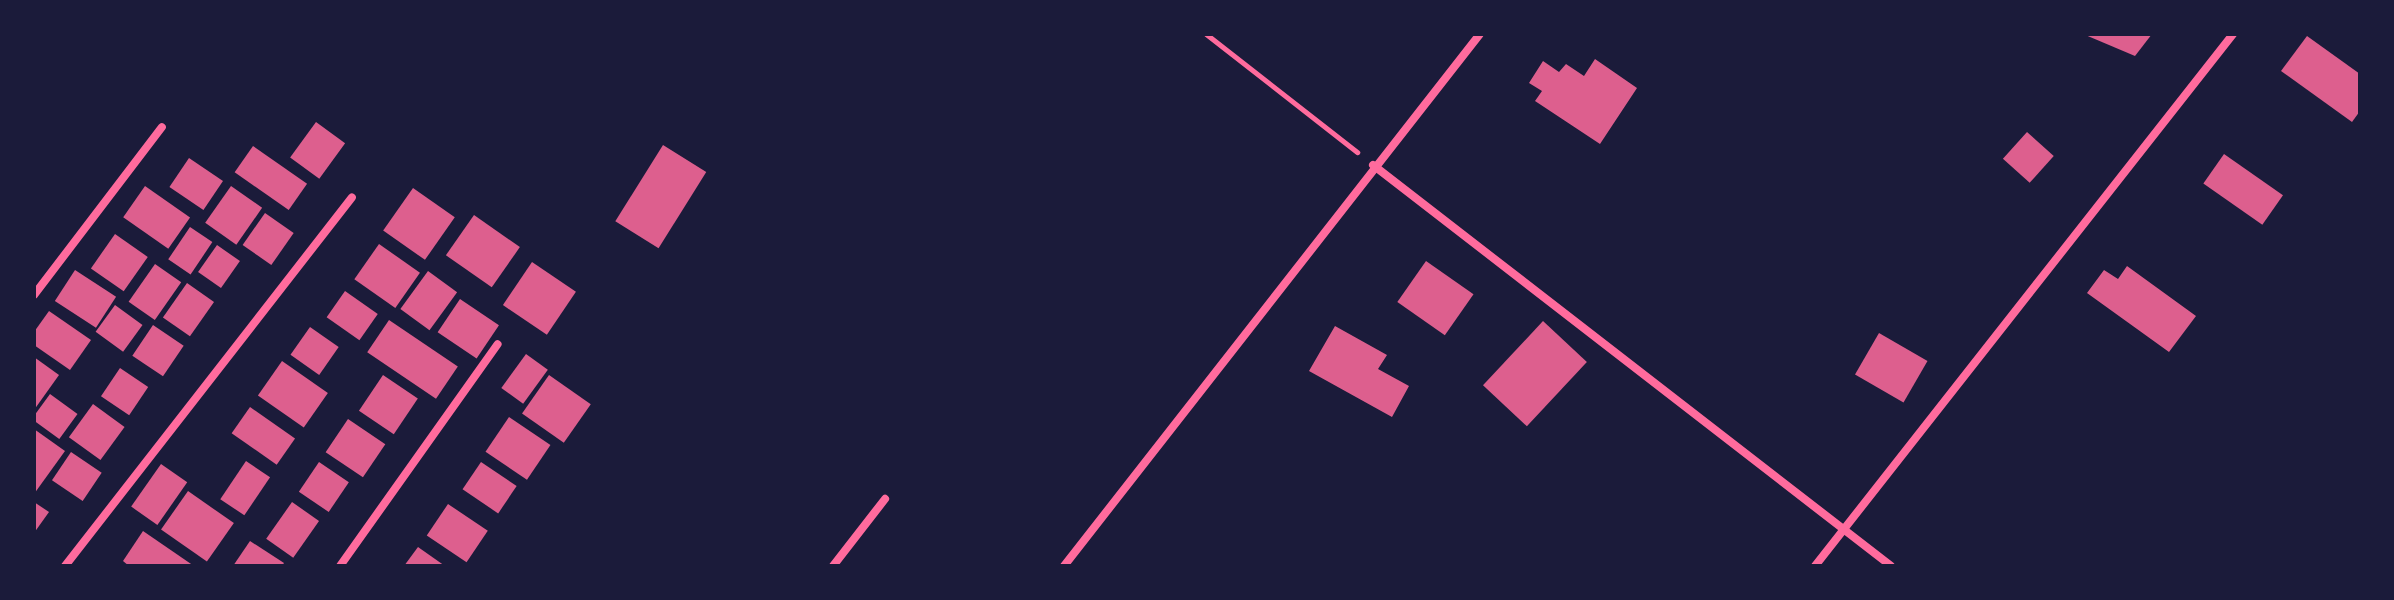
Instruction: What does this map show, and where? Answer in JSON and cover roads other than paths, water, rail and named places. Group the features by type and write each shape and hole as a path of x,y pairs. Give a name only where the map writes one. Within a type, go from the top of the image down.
{"street":[{"path":"1064,566 1373,165 1480,34"},
{"path":"1815,566 2233,34"},
{"path":"34,295 162,127"},
{"path":"1373,165 1891,566"},
{"path":"65,566 352,197"},
{"path":"340,566 498,344"},
{"path":"833,566 885,499"}]}
